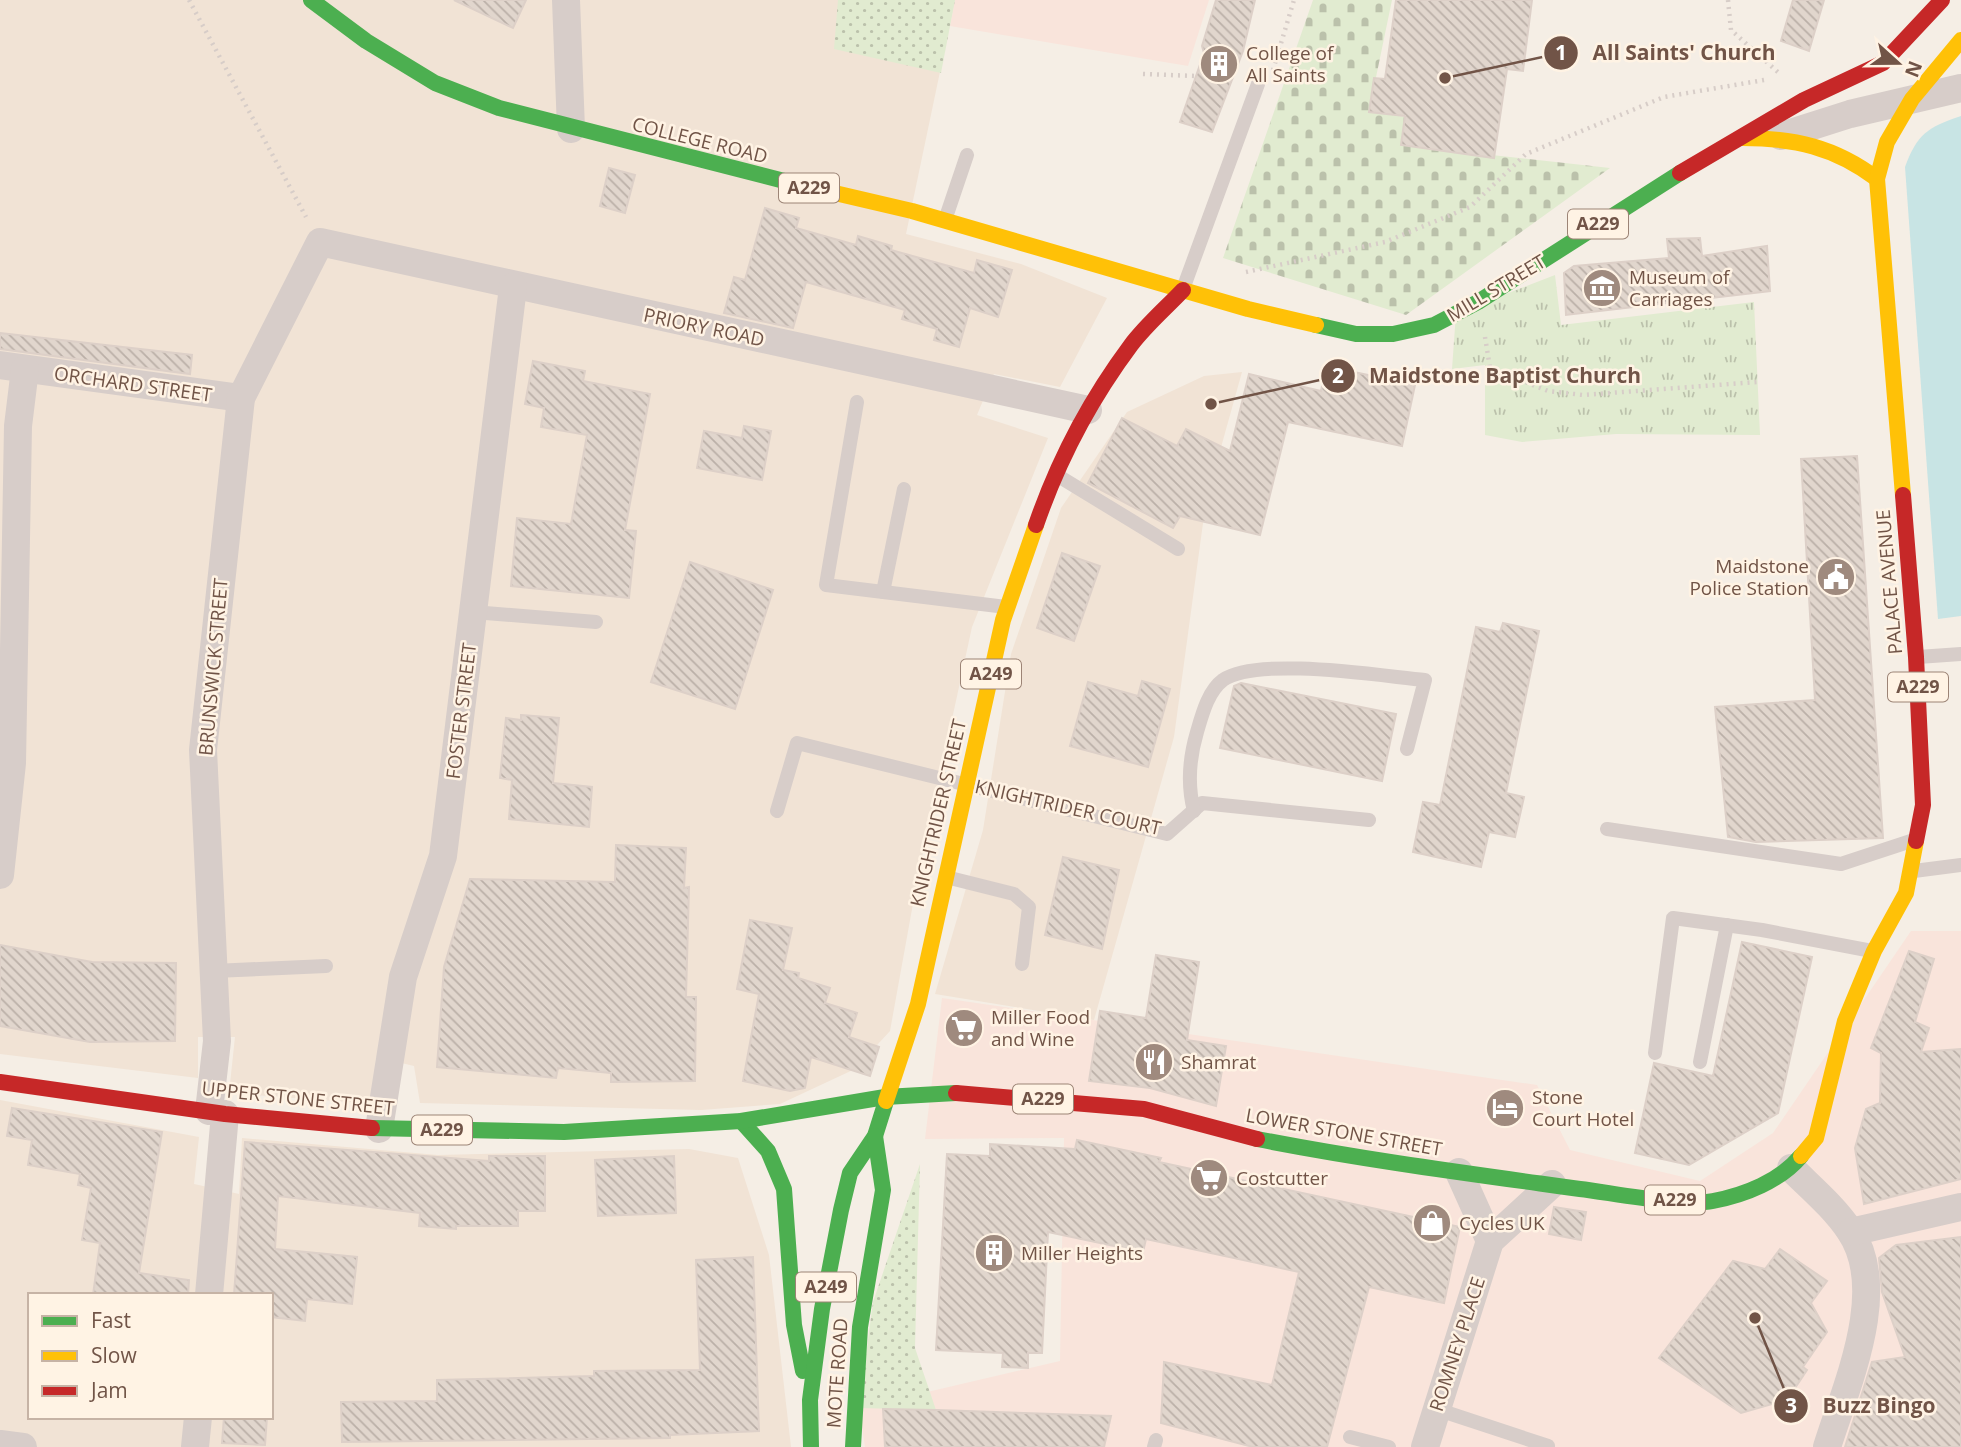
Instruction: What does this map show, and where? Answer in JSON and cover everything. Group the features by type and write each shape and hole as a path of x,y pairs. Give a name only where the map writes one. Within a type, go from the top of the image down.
{"highway":[{"name":"COLLEGE ROAD","path":"311,0 366,41 435,83 499,108 571,129 944,222 1183,290"},
{"name":"A229","path":"1742,138 1804,100 1883,63 1942,0"},
{"name":"A229","path":"1912,99 1961,40"},
{"name":"PALACE AVENUE","path":"1791,1168 1816,1138 1839,1040 1874,951 1906,893 1919,839 1923,772 1916,657 1877,179 1887,142 1912,99"},
{"name":"A229","path":"1742,138 1779,137 1832,148 1877,179"},
{"name":"MILL STREET","path":"1183,290 1248,309 1356,334 1394,334 1434,325 1478,302 1712,152 1742,138"},
{"name":"KNIGHTRIDER STREET","path":"885,1097 918,1004 1008,607 1054,473 1088,410 1132,344 1183,290"},
{"name":"UPPER STONE STREET","path":"0,1082 217,1112 379,1129 564,1132 741,1121 885,1097"},
{"name":"LOWER STONE STREET","path":"885,1097 943,1092 1144,1108 1241,1136 1345,1156 1648,1198 1710,1202 1753,1190 1791,1168"},
{"name":"MOTE ROAD","path":"811,1447 810,1400 822,1309 845,1191 850,1173 875,1136 885,1097"},
{"name":"A249","path":"741,1121 758,1133 779,1168 794,1325 810,1400"},
{"name":"MOTE ROAD","path":"853,1447 860,1326 883,1190 875,1136"}],"street":[{"path":"566,0 571,129"},
{"path":"1779,137 1850,114 1961,88"},
{"name":"PRIORY ROAD","path":"320,242 1088,410"},
{"name":"BRUNSWICK STREET","path":"209,1293 217,1112 217,1041 203,750 241,398 320,242"},
{"name":"FOSTER STREET","path":"379,1129 403,977 443,856 513,286"},
{"path":"0,875 18,426 12,367"},
{"name":"ORCHARD STREET","path":"12,367 241,398"},
{"path":"1791,1168 1851,1232 1866,1268 1866,1308 1856,1352 1826,1447"},
{"path":"1459,1172 1490,1241"},
{"name":"ROMNEY PLACE","path":"1425,1447 1490,1241 1552,1184"},
{"path":"1851,1232 1961,1208"},
{"path":"195,1447 198,1419"},
{"path":"0,1444 23,1447"}],"lane":[{"path":"1183,290 1256,89"},
{"path":"944,222 967,155"},
{"path":"857,402 825,584 1008,607"},
{"path":"1054,473 1178,549"},
{"path":"883,592 904,489"},
{"path":"473,612 596,621"},
{"path":"1916,657 1961,654"},
{"path":"1194,811 1188,788 1193,746 1205,705 1222,681 1242,671 1297,669 1425,680 1407,749"},
{"path":"777,811 797,743 967,783"},
{"name":"KNIGHTRIDER COURT","path":"967,783 1167,834 1194,811"},
{"path":"1194,811 1202,803 1369,820"},
{"path":"1607,829 1842,864 1919,839"},
{"path":"1913,871 1961,864"},
{"path":"945,876 1014,894 1029,907 1022,964"},
{"path":"1655,1053 1673,918 1874,951"},
{"path":"1700,1062 1727,925"},
{"path":"214,971 326,966"},
{"path":"1436,1409 1548,1446"},
{"path":"1350,1437 1389,1447"}],"path":[{"path":"189,0 320,242"},
{"path":"1256,89 1272,76 1294,0"},
{"path":"1196,256 1247,272 1385,242 1469,207 1526,154 1664,97 1784,77 1731,30 1728,0"},
{"path":"1143,74 1196,76"},
{"path":"1478,302 1490,368 1548,391 1583,395 1757,382"}],"shaded area":[{"path":"0,0 955,0 906,234 1021,264 1107,298 1060,387 994,374 977,415 1048,438 972,627 918,876 890,1031 855,1069 780,1104 701,1110 420,1103 414,1066 376,1057 374,1104 229,1093 235,1037 198,1037 198,1078 0,1054"},
{"path":"955,0 1209,0 1188,66 950,26"},
{"path":"1242,372 1206,501 1174,737 1094,1020 935,994 983,830 1011,654 1061,508 1127,412 1204,376"},
{"path":"1911,931 1961,931 1961,1447 865,1447 859,1408 1060,1361 1064,1138 925,1139 942,998 1537,1085 1570,1150 1700,1181 1773,1133"},
{"path":"0,1100 199,1137 194,1184 239,1194 242,1138 438,1155 689,1149 738,1158 769,1255 791,1447 0,1447"}],"green space":[{"path":"838,0 955,0 941,73 834,49"},
{"path":"1313,0 1392,0 1369,111 1405,117 1401,145 1610,168 1406,315 1223,258"},
{"path":"1555,275 1561,325 1754,302 1760,435 1616,434 1522,442 1485,435 1485,365 1452,369 1456,313"},
{"path":"920,1164 915,1348 936,1410 859,1408 873,1302"}],"water":[{"path":"1961,116 1961,616 1938,619 1905,167 1914,147 1925,133"}],"building":[{"path":"454,0 526,0 513,28"},
{"name":"College of All Saints","path":"1216,0 1255,0 1243,51 1212,132 1180,122 1204,53 1202,46"},
{"path":"1396,0 1532,0 1523,71 1507,69 1494,158 1401,145 1405,116 1369,112 1374,78 1385,79"},
{"path":"1793,0 1824,0 1809,51 1781,41"},
{"path":"609,168 635,175 625,213 600,206"},
{"path":"765,208 799,218 796,228 856,245 858,236 892,246 891,250 974,273 977,260 1012,270 998,317 970,308 959,347 934,340 937,329 902,319 905,310 806,282 793,328 724,313 734,277 745,280"},
{"path":"1700,238 1702,256 1767,246 1770,291 1566,315 1564,273 1574,266 1669,258 1667,239"},
{"path":"0,333 192,355 190,374 0,349"},
{"path":"533,361 585,371 583,381 650,394 625,530 636,531 629,598 511,586 517,518 571,524 587,435 541,427 544,408 525,404"},
{"path":"1326,366 1415,385 1402,446 1288,422 1260,535 1180,516 1173,528 1088,483 1122,418 1177,446 1186,429 1230,451 1249,374 1321,391"},
{"path":"744,426 771,431 762,480 697,468 704,431 742,438"},
{"path":"1857,456 1883,838 1756,842 1728,837 1715,707 1815,700 1801,459"},
{"path":"1062,553 1100,566 1074,641 1037,628"},
{"path":"690,562 773,590 735,709 651,682"},
{"path":"1503,623 1539,631 1506,793 1524,797 1515,837 1489,832 1481,867 1413,852 1423,802 1440,805 1476,627 1500,632"},
{"path":"1142,681 1170,689 1148,767 1070,746 1088,682 1138,696"},
{"path":"1241,683 1396,714 1382,781 1220,748 1234,686"},
{"path":"521,715 559,718 553,783 592,787 589,827 509,819 512,780 500,778 506,718 521,720"},
{"path":"616,845 686,848 684,888 689,887 686,997 696,997 695,1081 611,1082 611,1073 558,1068 556,1078 437,1067 444,967 470,879 615,882"},
{"path":"1063,857 1119,870 1102,949 1045,935"},
{"path":"750,920 792,928 783,970 799,973 798,978 830,988 825,1003 857,1013 849,1037 879,1047 870,1076 811,1057 805,1088 790,1091 743,1081 759,994 737,989"},
{"path":"1742,942 1812,957 1778,1113 1689,1165 1635,1153 1654,1063 1713,1076"},
{"path":"0,945 92,962 176,963 175,1041 90,1042 0,1026"},
{"path":"1909,951 1934,959 1915,1022 1929,1028 1921,1052 1961,1049 1961,1179 1864,1204 1855,1148 1866,1109 1880,1103 1881,1053 1871,1048"},
{"path":"1156,955 1199,962 1187,1040 1226,1046 1216,1106 1150,1088 1089,1081 1100,1011 1146,1018"},
{"path":"12,1108 162,1132 139,1273 189,1280 188,1293 93,1293 100,1243 82,1240 91,1188 78,1185 80,1174 28,1165 32,1140 7,1136"},
{"path":"1077,1140 1161,1158 1159,1162 1460,1227 1444,1303 1369,1287 1327,1447 1253,1447 1161,1423 1164,1362 1272,1385 1299,1272 1146,1239 1143,1252 1048,1232 1042,1353 1028,1353 1028,1368 1002,1367 1003,1353 936,1350 947,1154 990,1156 990,1144 1075,1149"},
{"path":"245,1142 489,1161 489,1156 545,1156 545,1211 518,1211 518,1226 456,1226 456,1229 419,1226 420,1213 278,1196 275,1249 357,1257 352,1304 307,1299 305,1321 273,1317 273,1293 234,1293"},
{"path":"674,1156 676,1213 598,1216 595,1160"},
{"path":"1554,1207 1586,1212 1581,1240 1549,1234"},
{"path":"1961,1237 1961,1447 1845,1447 1872,1362 1905,1357 1882,1292 1879,1258 1896,1245"},
{"path":"1780,1249 1827,1281 1811,1303 1827,1332 1803,1367 1807,1370 1795,1388 1787,1385 1776,1403 1741,1413 1659,1358 1733,1261 1765,1269"},
{"path":"753,1257 759,1431 670,1435 670,1438 342,1442 341,1402 437,1401 437,1380 594,1376 594,1371 700,1370 696,1260"},
{"path":"883,1409 1111,1416 1104,1447 885,1447"},
{"path":"224,1419 267,1419 265,1445 222,1443"}],"traffic: fast":[{"path":"311,0 366,41 435,83 499,108 792,183"},
{"path":"1316,325 1356,334 1393,334 1434,325 1478,302 1680,173"},
{"path":"372,1128 564,1132 741,1121 885,1097 956,1093"},
{"path":"811,1447 810,1400 822,1309 841,1210 850,1173 875,1136 886,1101"},
{"path":"741,1121 768,1151 784,1189 794,1325 803,1371"},
{"path":"853,1447 860,1327 883,1190 875,1136"},
{"path":"1257,1139 1418,1166 1684,1202 1713,1201 1749,1191 1783,1173 1801,1156"}],"traffic: slow":[{"path":"1903,495 1877,179 1887,142 1912,99 1961,40"},
{"path":"1742,138 1779,140 1813,146 1845,159 1877,179"},
{"path":"792,183 912,211 1248,309 1316,325"},
{"path":"886,1101 918,1004 1003,620 1036,525"},
{"path":"1801,1156 1816,1138 1845,1021 1874,951 1906,893 1916,841"}],"traffic: jam":[{"path":"1680,173 1804,100 1883,63 1942,0"},
{"path":"1036,525 1065,454 1102,387 1137,338 1183,290"},
{"path":"1903,495 1916,657 1923,805 1916,841"},
{"path":"0,1082 225,1114 372,1128"},
{"path":"956,1093 1144,1109 1257,1139"}],"place":[{"name":"College of All Saints","path":"1219,64"},
{"name":"All Saints' Church","path":"1445,78"},
{"name":"Museum of Carriages","path":"1602,288"},
{"name":"Maidstone Baptist Church","path":"1211,404"},
{"name":"Maidstone Police Station","path":"1836,577"},
{"name":"Miller Food and Wine","path":"964,1028"},
{"name":"Shamrat","path":"1154,1062"},
{"name":"Stone Court Hotel","path":"1505,1108"},
{"name":"Costcutter","path":"1209,1178"},
{"name":"Cycles UK","path":"1432,1223"},
{"name":"Miller Heights","path":"994,1253"},
{"name":"Buzz Bingo","path":"1755,1318"}]}
